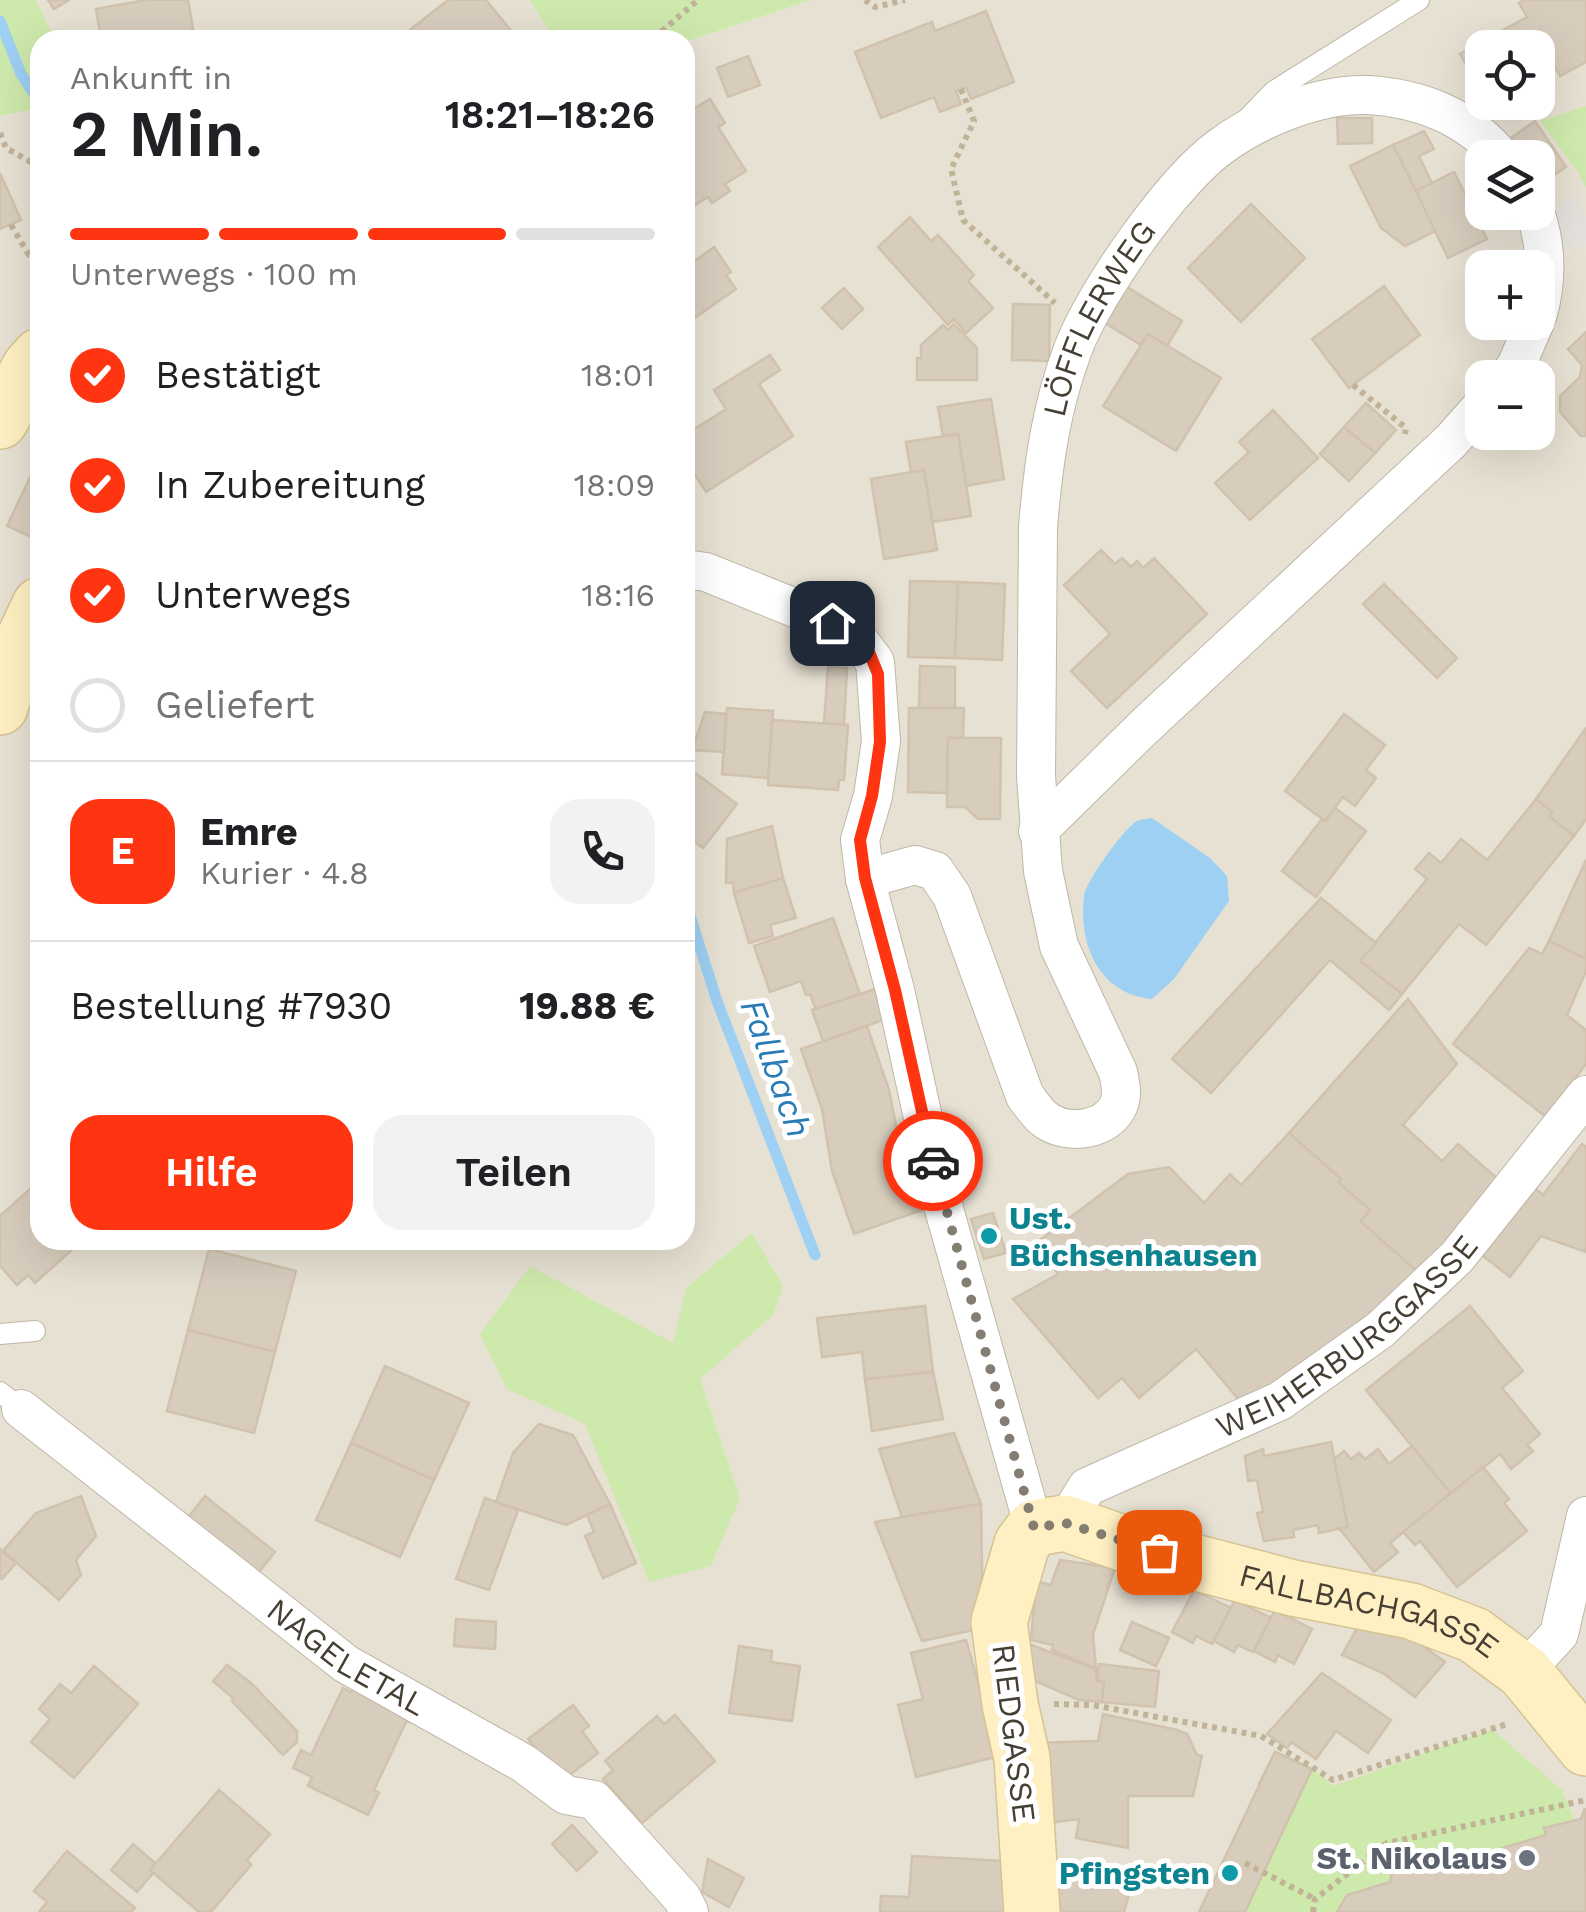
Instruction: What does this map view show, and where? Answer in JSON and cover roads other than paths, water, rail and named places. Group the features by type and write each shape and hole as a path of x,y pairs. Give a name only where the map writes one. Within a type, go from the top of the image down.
{"street":[{"name":"LÖFFLERWEG","path":"865,878 915,865 934,870 952,896 1026,1096 1049,1122 1064,1128 1094,1126 1109,1118 1119,1104 1118,1072 1059,946 1049,911 1038,831 1036,776 1042,482 1055,402 1083,328 1125,257 1175,193 1222,145 1256,126 1318,100 1405,98 1445,112 1484,140"},
{"path":"0,421 30,367"},
{"path":"1038,831 1465,425"},
{"path":"695,570 832,623 869,652 878,674 880,742 860,840 865,878 895,990 940,1195 1050,1526"},
{"path":"0,707 14,660 30,626"},
{"name":"WEIHERBURGGASSE","path":"1050,1526 1088,1487 1280,1402 1380,1330 1457,1257 1586,1095"},
{"name":"NAGELETAL","path":"11,1400 346,1664 522,1762 566,1795 594,1800 682,1898 689,1912"},
{"path":"1562,1680 1586,1516"},
{"name":"FALLBACHGASSE","path":"1050,1526 1292,1588 1411,1611 1474,1635 1562,1680"},
{"name":"RIEDGASSE","path":"1032,1912 1022,1758 1010,1704 1000,1622 1022,1544 1050,1526"}],"lane":[{"path":"1222,145 1274,91 1419,0"},
{"path":"0,1334 35,1331"}],"water":[{"path":"1152,818 1210,858 1227,876 1229,901 1174,979 1152,999 1119,988 1106,977 1089,949 1083,915 1086,889 1106,856 1137,821"}],"waterway":[{"name":"Fallbach","path":"0,21 30,88"},
{"name":"Fallbach","path":"695,932 717,1001 815,1255"}],"place":[{"name":"Ust. Büchsenhausen","path":"989,1236"},
{"name":"St. Nikolaus","path":"1527,1858"},
{"name":"Pfingsten","path":"1230,1873"}]}
